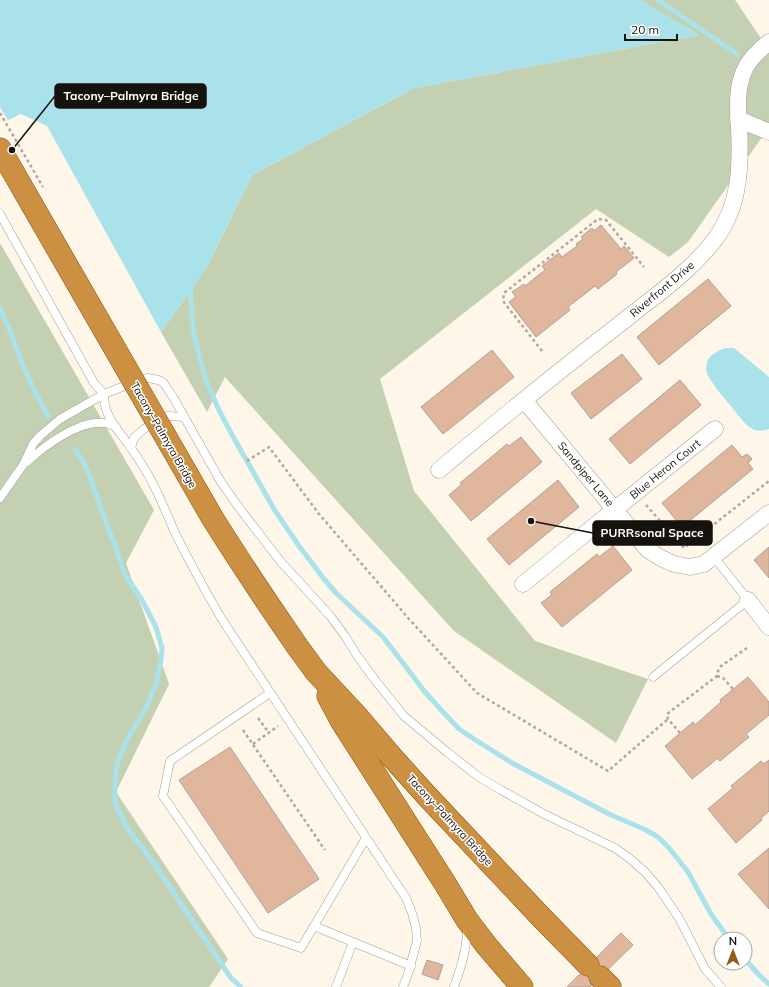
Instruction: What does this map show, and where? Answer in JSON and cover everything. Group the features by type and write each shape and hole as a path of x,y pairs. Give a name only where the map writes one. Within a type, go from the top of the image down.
{"highway":[{"name":"Tacony–Palmyra Bridge","path":"0,149 213,519 262,596 316,672 427,796 599,977"},
{"name":"Tacony–Palmyra Bridge","path":"316,672 342,722 467,920 522,987"}],"street":[{"name":"Riverfront Drive","path":"439,470 546,382 669,285 702,255 716,238 727,220 735,199 739,177 740,156 738,102 739,90 744,70 754,55 769,42"},
{"path":"738,119 769,132"},
{"name":"Sandpiper Lane","path":"524,400 648,550 674,564 690,567 704,564 769,513"},
{"name":"Blue Heron Court","path":"524,584 635,492 715,429"},
{"path":"748,600 769,627"}],"lane":[{"path":"0,214 94,383 104,394 106,411 152,482 201,584 222,621 406,898 416,928 417,941 411,966 403,987"},
{"path":"0,498 23,465 33,444 60,419 104,394 130,384 148,378 163,382 221,482 280,562 331,617 375,680 404,716 479,777 544,814 615,848 629,858 645,872 662,892 679,918 705,969 721,987"},
{"path":"131,448 134,438 157,420 168,416 184,417"},
{"path":"23,465 49,444 84,426 95,423 105,423 116,427"},
{"path":"653,677 748,600 714,557"},
{"path":"270,693 170,760 163,796 257,933 301,948 366,838"},
{"path":"454,987 460,972 466,946 467,920"},
{"path":"314,926 411,966"},
{"path":"336,987 353,942"}],"path":[{"path":"542,351 503,301 504,293 598,218 606,220 644,267"},
{"path":"247,461 270,447 319,514 408,619 477,693 608,771 668,719"},
{"path":"635,492 684,548 769,481"},
{"path":"680,733 668,719 667,714 717,676 721,666 747,648"},
{"path":"717,676 723,678 733,689"},
{"path":"258,718 269,733"},
{"path":"253,744 278,726"},
{"path":"243,730 325,850"}],"green space":[{"path":"640,0 735,0 769,50 769,132 765,133 688,242 669,257 596,209 380,379 414,491 535,641 648,679 616,743 454,631 225,377 207,412 161,332 207,267 252,175 414,88 699,35"},
{"path":"0,243 154,510 126,563 169,684 116,792 228,959 209,987 0,987"}],"water":[{"path":"0,0 640,0 700,35 414,88 252,175 207,267 161,332 47,126 21,114 0,124"},
{"path":"725,348 734,348 769,377 769,429 758,431 749,426 740,418 708,376 706,368 708,360 713,354"}],"pier":[{"path":"0,107 9,122 0,126"}],"building":[{"path":"601,225 621,249 624,246 634,258 598,289 595,286 568,307 570,310 536,337 509,302 516,297 512,292 524,284 525,286 545,270 542,266 559,253 562,257 577,246 576,244 583,239 581,237 592,228 594,231"},
{"path":"708,279 731,306 659,365 637,337"},
{"path":"492,350 514,377 443,434 421,407"},
{"path":"622,354 642,379 591,419 571,393"},
{"path":"680,380 701,405 630,464 609,439"},
{"path":"521,437 542,462 471,521 449,495 462,484 460,483 507,444 509,446"},
{"path":"732,445 742,457 747,454 752,459 748,463 753,469 682,527 662,503"},
{"path":"558,480 579,507 509,565 487,539"},
{"path":"613,546 632,570 562,627 541,603 552,595 550,592 597,554 599,557"},
{"path":"769,547 769,578 754,560"},
{"path":"748,677 769,702 769,715 746,734 749,737 720,761 718,758 692,779 665,746 693,722 695,725 721,702 720,700"},
{"path":"230,747 319,879 268,913 179,780"},
{"path":"769,760 769,811 761,818 762,820 736,843 708,809 733,788 731,786 761,761 764,764"},
{"path":"769,848 769,909 738,874"},
{"path":"621,933 633,945 590,987 567,987"},
{"path":"427,960 443,965 438,980 422,974"}],"waterway":[{"path":"658,0 737,54"},
{"path":"190,284 193,329 200,360 207,383 219,410 274,509 324,579 336,593 383,637 425,692 459,729 512,763 611,815 644,829 658,837 688,872 711,914 723,931"},
{"path":"0,308 22,363 48,416"},
{"path":"75,450 83,461 90,477 122,567 156,627 162,648 156,684 145,710 130,734 120,756 116,770 115,803 127,828 153,862 231,978 241,987"},
{"path":"753,968 769,984"}],"place":[{"name":"Tacony–Palmyra Bridge","path":"12,150"},
{"name":"PURRsonal Space","path":"531,521"}]}
